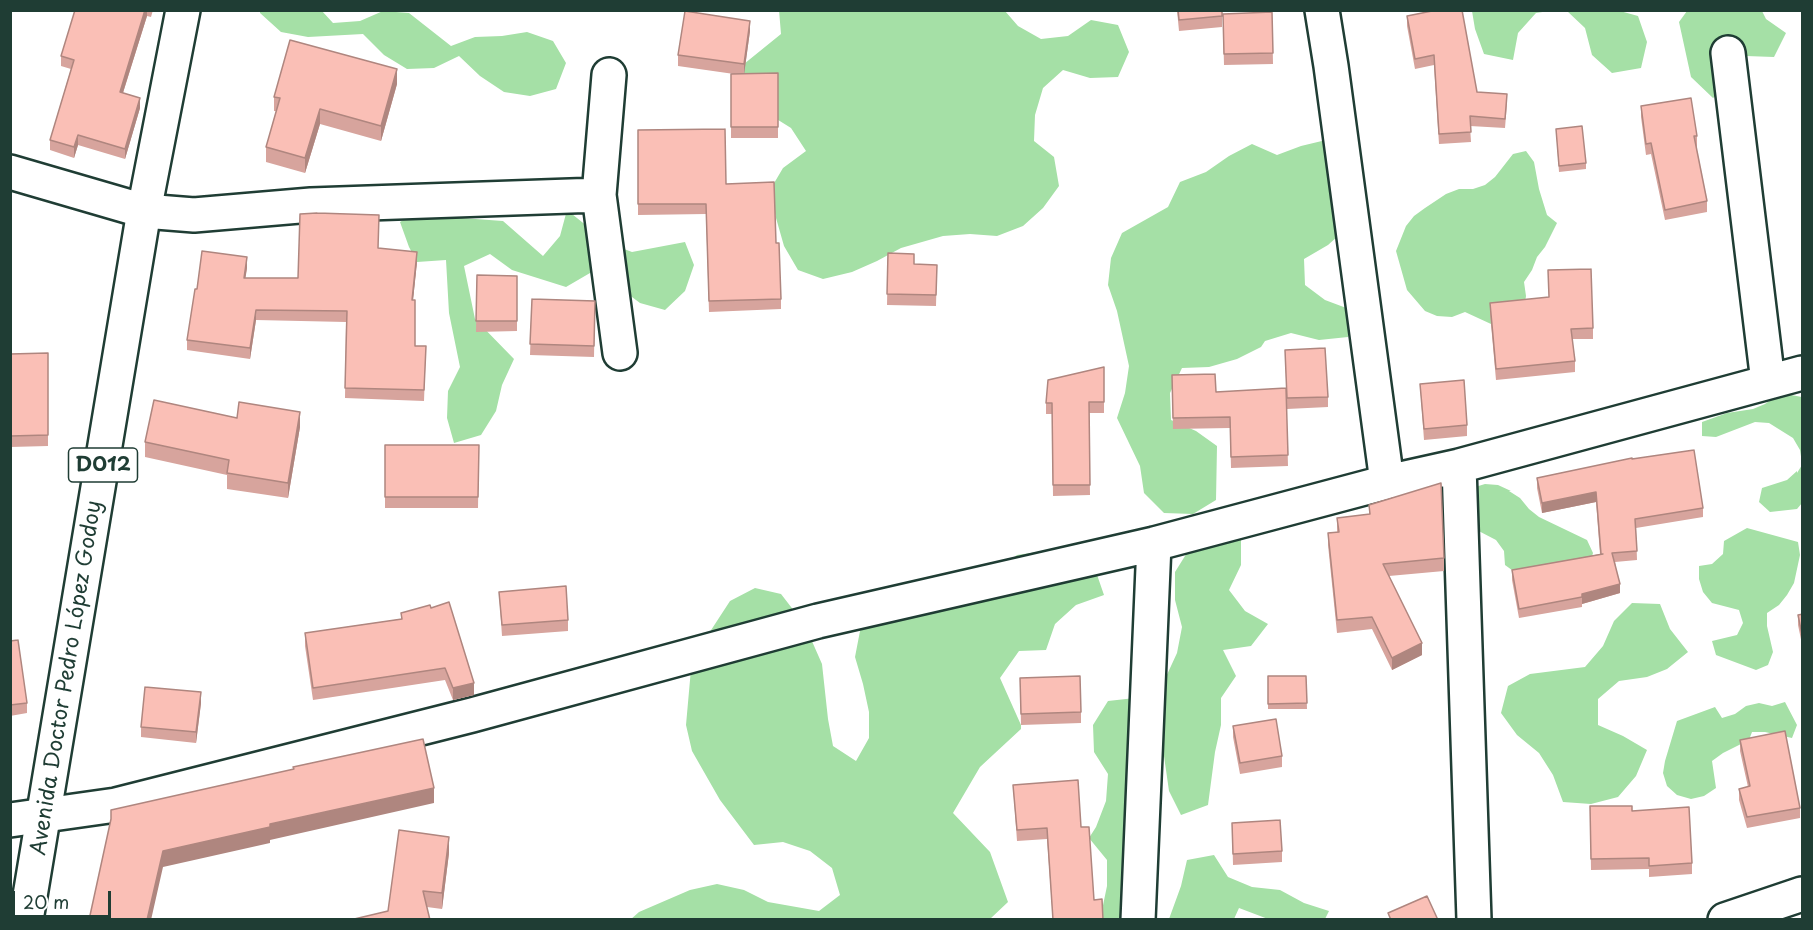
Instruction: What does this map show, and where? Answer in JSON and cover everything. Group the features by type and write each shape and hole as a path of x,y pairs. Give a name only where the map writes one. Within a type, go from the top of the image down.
{"street":[{"name":"Avenida Doctor Pedro López Godoy","path":"26,920 144,211 183,10"},
{"path":"1322,10 1387,482"},
{"path":"1728,53 1768,382"},
{"path":"609,75 599,195 620,353"},
{"path":"10,172 144,211 194,215 310,205 599,195"},
{"path":"10,820 116,805 461,718 818,621 1154,544 1387,482 1459,466 1803,373"},
{"path":"1459,466 1474,920"},
{"path":"1138,920 1154,544"},
{"path":"1725,920 1803,894"}],"green space":[{"path":"779,10 1005,11 1018,26 1041,39 1068,36 1091,20 1118,25 1129,52 1118,77 1090,78 1063,70 1043,88 1035,115 1034,141 1054,157 1059,186 1043,208 1023,226 997,236 970,234 943,236 901,248 852,272 823,279 798,270 784,246 770,190 783,168 806,151 791,128 767,113 739,68 781,34"},
{"path":"1472,10 1549,11 1536,13 1518,33 1513,60 1484,54 1475,29"},
{"path":"260,11 322,11 333,23 360,21 383,11 409,13 451,46 475,37 527,32 553,41 566,63 556,89 530,96 504,92 480,76 459,56 434,68 407,69 384,55 363,34 308,37 281,32"},
{"path":"1567,11 1620,11 1638,16 1647,42 1641,68 1612,73 1592,55 1585,28"},
{"path":"1687,11 1762,11 1766,19 1786,33 1774,57 1746,56 1736,82 1713,98 1691,77 1679,22"},
{"path":"1326,140 1348,227 1328,245 1304,259 1305,285 1325,300 1349,309 1348,337 1319,340 1291,333 1265,341 1261,347 1237,359 1209,367 1182,368 1170,393 1171,420 1196,431 1217,446 1216,500 1193,514 1164,513 1144,493 1140,466 1117,418 1125,393 1129,366 1117,311 1108,285 1111,258 1122,233 1168,207 1180,182 1206,172 1252,144 1277,155"},
{"path":"1526,151 1534,162 1547,215 1557,223 1524,282 1526,296 1524,309 1505,326 1491,324 1465,312 1452,317 1437,316 1425,311 1407,290 1396,251 1406,226 1414,216 1446,194 1459,189 1473,189 1485,185 1495,177 1513,154"},
{"path":"422,209 448,217 503,221 543,256 560,236 567,210 608,243 632,252 685,242 694,265 685,291 665,310 640,303 616,285 590,273 566,287 512,270 490,254 464,266 475,319 514,359 502,385 496,411 481,435 454,443 447,418 448,391 460,367 449,313 446,260 417,262 400,222"},
{"path":"1776,396 1802,397 1802,463 1800,450 1793,438 1769,423 1755,422 1716,437 1702,436 1702,422 1727,413 1753,409"},
{"path":"1802,465 1802,503 1797,509 1770,512 1759,502 1762,488 1787,480 1797,471 1797,473"},
{"path":"1485,484 1498,485 1511,491 1509,491 1520,498 1539,517 1587,540 1593,553 1589,567 1516,573 1505,565 1504,551 1496,540 1471,527 1472,488"},
{"path":"1747,528 1798,542 1800,555 1794,583 1779,605 1767,613 1767,626 1773,652 1768,665 1756,670 1716,655 1712,641 1737,635 1743,623 1739,610 1712,603 1703,592 1699,579 1699,566 1712,564 1723,554 1724,541"},
{"path":"1214,538 1241,538 1241,565 1229,590 1245,611 1268,624 1251,646 1223,650 1236,676 1221,698 1221,725 1208,805 1181,815 1169,791 1161,735 1165,679 1177,653 1182,627 1175,600 1175,572 1190,548"},
{"path":"1044,551 1095,569 1104,595 1076,605 1055,624 1046,650 1019,651 1000,678 1021,729 980,767 953,813 990,852 1008,902 990,919 630,920 639,912 690,890 717,884 744,890 768,902 819,911 840,895 832,868 810,851 783,842 754,845 720,800 692,751 686,725 691,669 702,644 730,601 755,588 781,594 798,616 822,664 833,746 856,761 869,738 869,712 855,657 860,631 871,606 995,571 1017,555"},
{"path":"1632,603 1660,604 1670,629 1688,652 1667,669 1647,677 1619,681 1598,699 1598,725 1647,750 1636,776 1618,797 1591,804 1563,802 1553,775 1539,753 1517,735 1501,713 1508,686 1530,674 1585,667 1603,646 1614,621"},
{"path":"1135,698 1144,919 1102,919 1107,886 1107,860 1089,838 1106,801 1108,774 1094,752 1093,725 1108,701"},
{"path":"1785,702 1797,725 1792,738 1765,732 1752,732 1749,740 1712,761 1716,788 1704,796 1691,799 1677,795 1667,786 1663,773 1677,721 1715,707 1722,718 1735,714 1746,706 1759,703 1772,706"},
{"path":"1214,855 1228,877 1252,887 1280,890 1304,903 1329,911 1325,919 1268,919 1239,908 1234,919 1169,919 1181,886 1187,860"}],"building":[{"path":"75,10 145,10 120,92 140,98 125,149 78,135 74,147 50,140 74,60 61,56"},
{"path":"1178,10 1222,10 1222,16 1179,20"},
{"path":"1437,10 1462,10 1477,92 1507,94 1505,119 1470,116 1471,132 1439,134 1434,55 1415,59 1407,16"},
{"path":"685,11 750,21 744,64 678,55"},
{"path":"1272,12 1273,53 1224,54 1223,14"},
{"path":"290,40 397,69 381,126 320,109 305,158 266,147 280,98 274,97"},
{"path":"778,73 778,127 731,127 731,74"},
{"path":"1691,98 1697,136 1694,136 1707,201 1665,210 1651,143 1646,144 1641,106"},
{"path":"1582,126 1586,163 1559,166 1556,129"},
{"path":"725,129 726,184 774,182 781,299 709,301 706,204 638,204 638,130"},
{"path":"300,214 379,215 378,248 417,252 412,300 415,300 415,346 426,346 424,390 345,388 347,311 256,310 250,348 187,340 202,251 247,257 244,278 298,278"},
{"path":"888,253 914,254 914,264 937,265 936,295 887,294"},
{"path":"1591,269 1593,328 1571,329 1575,361 1496,369 1490,303 1549,297 1548,270"},
{"path":"477,275 517,276 517,321 476,321"},
{"path":"532,299 595,301 594,346 530,344"},
{"path":"1325,348 1328,397 1287,398 1285,350"},
{"path":"48,353 48,435 10,436 10,354"},
{"path":"1104,367 1104,402 1089,402 1090,485 1053,485 1052,403 1046,403 1048,380"},
{"path":"1215,374 1216,392 1286,388 1288,455 1231,457 1230,417 1173,418 1172,375"},
{"path":"1464,380 1467,425 1424,429 1420,384"},
{"path":"154,400 237,418 239,402 300,412 288,483 227,473 229,460 145,442"},
{"path":"385,445 479,445 478,497 385,497"},
{"path":"1694,450 1703,508 1635,519 1637,551 1612,553 1620,584 1582,594 1582,597 1519,609 1512,570 1603,554 1601,554 1596,492 1542,503 1537,478 1632,458"},
{"path":"1441,483 1444,558 1383,564 1422,643 1392,658 1372,617 1337,620 1328,533 1339,532 1337,518 1370,514 1369,505"},
{"path":"566,586 568,620 502,625 499,592"},
{"path":"449,602 474,683 453,688 445,668 313,688 305,633 402,619 401,613 430,605 431,608"},
{"path":"1803,614 1803,639 1798,615"},
{"path":"18,640 27,703 10,705 10,641"},
{"path":"1080,676 1081,712 1021,714 1020,678"},
{"path":"1268,676 1306,676 1307,703 1268,704"},
{"path":"145,687 201,692 196,732 141,727"},
{"path":"1276,719 1282,756 1240,763 1233,726"},
{"path":"1785,731 1800,808 1747,817 1739,789 1750,786 1740,740"},
{"path":"423,739 434,788 270,824 270,827 163,851 147,920 89,920 111,810"},
{"path":"1078,780 1081,827 1089,827 1094,900 1102,899 1103,920 1053,920 1047,828 1017,830 1013,785"},
{"path":"1590,806 1632,806 1632,811 1689,807 1692,863 1649,866 1649,858 1591,859"},
{"path":"1280,820 1282,851 1233,854 1232,823"},
{"path":"399,830 449,837 442,893 423,891 430,920 350,920 388,911"},
{"path":"1427,896 1438,920 1391,920 1388,913"}]}
